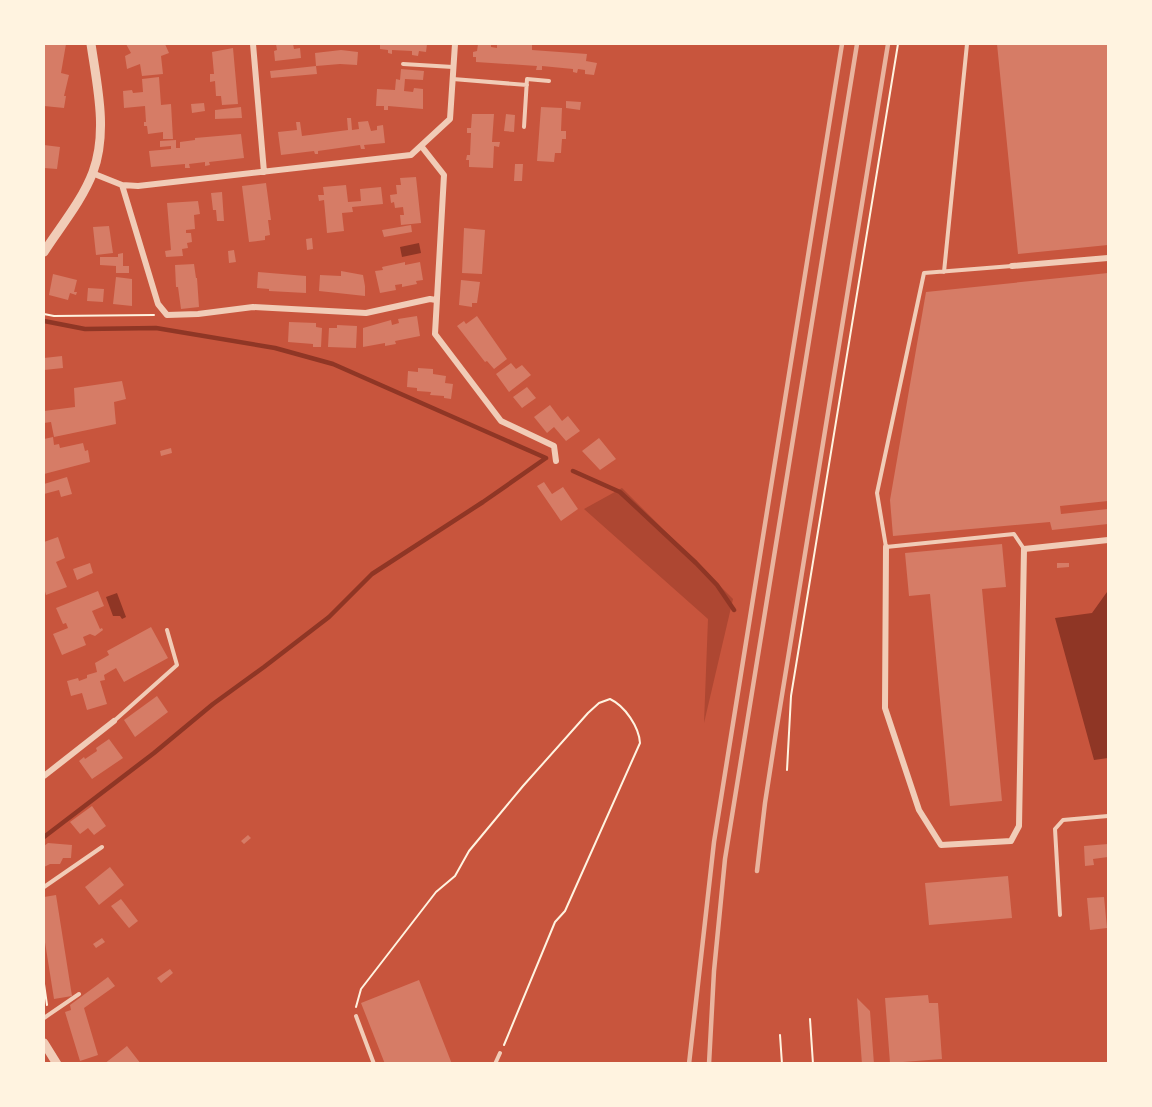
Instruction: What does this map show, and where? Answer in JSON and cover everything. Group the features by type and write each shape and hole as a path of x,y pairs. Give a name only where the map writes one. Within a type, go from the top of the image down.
{"street":[{"path":"44,252 81,195 92,173 99,148 101,122 91,44"},
{"path":"254,44 264,172"},
{"path":"92,173 122,184 138,186 411,155 450,119 455,44"},
{"path":"422,147 444,175 435,334 501,421 554,446 556,461"},
{"path":"122,184 158,304 167,315 198,315 253,307 366,313 430,299 436,300"},
{"path":"1012,266 1108,258"},
{"path":"886,547 885,708 919,810 941,845 1011,841 1019,826 1024,549 1108,540"},
{"path":"44,776 114,721"},
{"path":"44,1043 57,1064"}],"lane":[{"path":"944,272 967,44"},
{"path":"403,64 453,67"},
{"path":"452,79 527,85"},
{"path":"524,127 527,80 549,81"},
{"path":"1012,266 924,273 878,493 886,547 1014,534 1024,549"},
{"path":"114,721 177,665 167,630"},
{"path":"1060,915 1055,829 1063,820 1108,816"},
{"path":"44,887 102,847"},
{"path":"44,1018 79,994"},
{"path":"356,1016 374,1064"},
{"path":"495,1064 500,1053"}],"path":[{"path":"787,770 791,696 898,44"},
{"path":"44,314 65,316 167,315"},
{"path":"356,1016 356,1002 361,989 436,892 455,876 476,843 580,721 599,703 610,699 617,702 639,730 640,744 565,911 555,922 500,1053"},
{"path":"44,984 48,1014"},
{"path":"810,1019 813,1064"},
{"path":"780,1035 782,1064"}],"shaded area":[{"path":"419,243 421,253 402,257 400,247"},
{"path":"622,488 733,599 704,723 708,619 584,509"},
{"path":"1107,592 1108,758 1094,760 1055,618 1092,613"},
{"path":"117,593 126,617 122,619 120,616 113,616 106,597"}],"building":[{"path":"44,44 66,44 61,73 69,75 64,108 44,106"},
{"path":"126,44 165,44 169,53 161,56 163,74 142,76 140,64 127,69 125,56 131,53"},
{"path":"276,44 293,44 294,49 300,48 301,58 275,61"},
{"path":"380,44 427,44 426,52 419,51 418,56 412,55 412,51 392,50 392,54 388,53 388,50 380,49"},
{"path":"478,44 491,44 491,47 497,48 497,44 532,44 532,50 587,54 586,61 597,63 594,75 585,74 585,70 578,69 577,73 573,72 573,69 542,66 542,70 536,70 537,66 476,62 473,52 477,51"},
{"path":"997,44 1108,44 1108,245 1018,254"},
{"path":"233,48 238,104 222,105 221,96 216,96 215,81 210,82 210,74 214,74 212,52"},
{"path":"341,50 358,52 357,65 316,66 315,53"},
{"path":"316,66 317,74 271,78 270,71"},
{"path":"401,69 424,71 423,80 405,79 404,91 413,92 414,88 423,89 423,109 388,106 388,110 384,110 384,106 376,106 377,89 395,90 396,79 400,80"},
{"path":"159,77 161,105 171,104 173,139 163,139 163,132 148,134 147,126 144,126 145,106 124,108 123,91 143,92 142,79"},
{"path":"566,101 581,102 580,110 566,108"},
{"path":"204,103 205,111 192,113 191,104"},
{"path":"241,107 242,118 215,119 215,110"},
{"path":"541,107 562,108 561,131 566,131 566,139 562,139 561,153 555,153 554,162 537,161"},
{"path":"472,114 494,114 492,142 500,142 499,147 494,146 493,168 469,167 469,160 466,160 467,155 470,155 471,133 467,133 467,128 471,128"},
{"path":"506,114 515,115 514,132 504,131"},
{"path":"347,118 351,118 352,130 359,129 358,122 368,121 371,131 383,125 385,143 364,145 365,149 361,149 360,145 318,151 318,154 314,151 281,155 278,132 297,130 296,122 300,122 302,136 348,130"},
{"path":"241,134 244,158 209,162 210,165 205,166 205,162 189,164 190,168 185,168 185,164 151,167 149,151 171,149 171,146 160,147 160,141 176,140 176,148 180,148 180,142 195,140 195,138"},
{"path":"44,145 60,147 57,169 44,168"},
{"path":"515,164 523,164 522,181 514,181"},
{"path":"416,177 421,223 401,225 400,215 404,215 403,207 395,208 394,202 391,203 390,195 397,194 396,185 401,185 400,178"},
{"path":"266,183 271,220 268,220 270,235 265,236 265,240 249,242 242,186"},
{"path":"346,185 348,202 361,201 360,189 381,187 383,204 352,207 353,212 342,213 344,231 327,233 324,200 319,201 318,195 324,195 323,187"},
{"path":"222,192 224,221 217,221 211,193"},
{"path":"198,201 200,214 194,215 195,229 186,230 186,233 191,233 192,242 187,243 188,248 182,249 183,256 166,257 165,251 171,250 167,203"},
{"path":"411,225 412,232 384,237 382,230"},
{"path":"109,226 113,253 96,255 93,227"},
{"path":"464,228 485,230 482,274 462,273"},
{"path":"312,238 313,249 307,250 306,239"},
{"path":"234,250 236,262 229,263 228,251"},
{"path":"123,253 123,266 129,266 129,273 116,273 116,266 100,265 100,257 118,257 118,254"},
{"path":"405,262 405,265 420,262 423,280 416,281 417,284 402,287 402,284 395,285 396,290 380,293 375,271 383,270 382,267"},
{"path":"194,264 199,307 181,309 178,287 176,287 175,265"},
{"path":"341,271 363,275 365,296 319,291 320,275 341,276"},
{"path":"258,272 306,276 306,293 257,288"},
{"path":"1108,273 1108,501 1060,506 1061,514 1108,509 1108,524 1052,530 1050,522 893,536 890,500 926,292"},
{"path":"53,274 77,280 74,292 77,292 76,295 70,293 68,300 49,295"},
{"path":"116,277 132,279 132,306 113,304"},
{"path":"461,280 480,282 477,303 472,303 472,307 459,305"},
{"path":"88,288 104,289 103,302 87,301"},
{"path":"417,316 420,336 395,341 396,344 385,346 385,343 363,347 363,328 391,320 392,325 399,323 398,319"},
{"path":"477,316 507,359 494,369 487,361 485,362 457,326 464,321 466,324"},
{"path":"289,322 316,323 316,327 322,328 321,347 288,342"},
{"path":"337,325 357,326 356,348 328,347 329,328 337,328"},
{"path":"62,356 63,368 44,370 44,358"},
{"path":"511,363 516,369 522,365 531,375 509,392 496,374"},
{"path":"418,368 433,369 433,374 446,376 445,383 453,384 451,399 407,387 408,371 418,372"},
{"path":"122,381 126,399 114,402 116,424 54,437 51,422 44,423 44,411 75,407 74,388"},
{"path":"527,387 536,398 522,408 513,397"},
{"path":"550,405 562,421 568,416 580,431 566,441 554,427 547,433 534,417"},
{"path":"53,437 54,445 59,444 60,448 83,443 85,451 88,450 90,462 44,474 44,439"},
{"path":"599,438 616,459 600,470 582,451"},
{"path":"171,448 172,453 161,456 160,451"},
{"path":"67,477 72,494 61,497 59,490 44,494 44,484"},
{"path":"544,482 552,494 563,487 578,509 561,521 537,486"},
{"path":"58,537 65,558 56,562 67,587 46,595 44,542"},
{"path":"1002,544 1006,587 982,589 1002,801 950,806 930,594 909,596 905,553"},
{"path":"90,563 93,573 77,580 73,569"},
{"path":"1057,563 1069,563 1069,567 1057,568"},
{"path":"98,591 104,606 92,611 100,629 103,630 95,636 90,634 83,637 86,645 62,655 53,634 68,628 66,623 63,624 56,608"},
{"path":"151,627 168,658 124,682 116,668 104,675 105,680 100,681 107,704 87,710 82,693 71,696 67,681 78,678 79,681 97,672 95,663 109,655 107,651"},
{"path":"157,696 168,712 135,737 124,720"},
{"path":"109,739 123,758 92,779 79,761 97,751 96,748"},
{"path":"92,806 106,826 94,835 88,828 80,834 70,822"},
{"path":"248,835 251,838 244,844 241,841"},
{"path":"48,843 72,845 71,858 63,858 60,864 50,864 44,867 44,846"},
{"path":"1108,844 1108,857 1093,859 1094,865 1085,866 1084,846"},
{"path":"110,867 124,885 99,905 85,887"},
{"path":"1008,876 1012,918 929,925 925,883"},
{"path":"56,895 72,996 54,999 44,936 44,897"},
{"path":"1104,897 1107,928 1090,930 1087,898"},
{"path":"121,899 138,921 129,928 111,906"},
{"path":"102,938 105,942 96,948 93,944"},
{"path":"170,969 173,973 161,983 157,978"},
{"path":"108,977 115,986 84,1008 98,1055 80,1061 65,1012 71,1010 70,1005"},
{"path":"419,980 452,1064 385,1064 361,1003"},
{"path":"928,995 929,1003 938,1003 942,1059 890,1063 885,998"},
{"path":"857,998 870,1011 874,1064 862,1064"},
{"path":"127,1046 141,1064 104,1064 122,1050"}],"waterway":[{"path":"44,321 85,329 156,328 275,348 333,364 546,458"},
{"path":"44,837 154,753 213,704 329,617 372,574 546,458"},
{"path":"573,471 620,492 696,563 717,585 734,610"}],"railway":[{"path":"689,1064 714,842 842,44"},
{"path":"709,1064 714,971 725,859 857,44"},
{"path":"757,871 776,732 888,44"}]}
